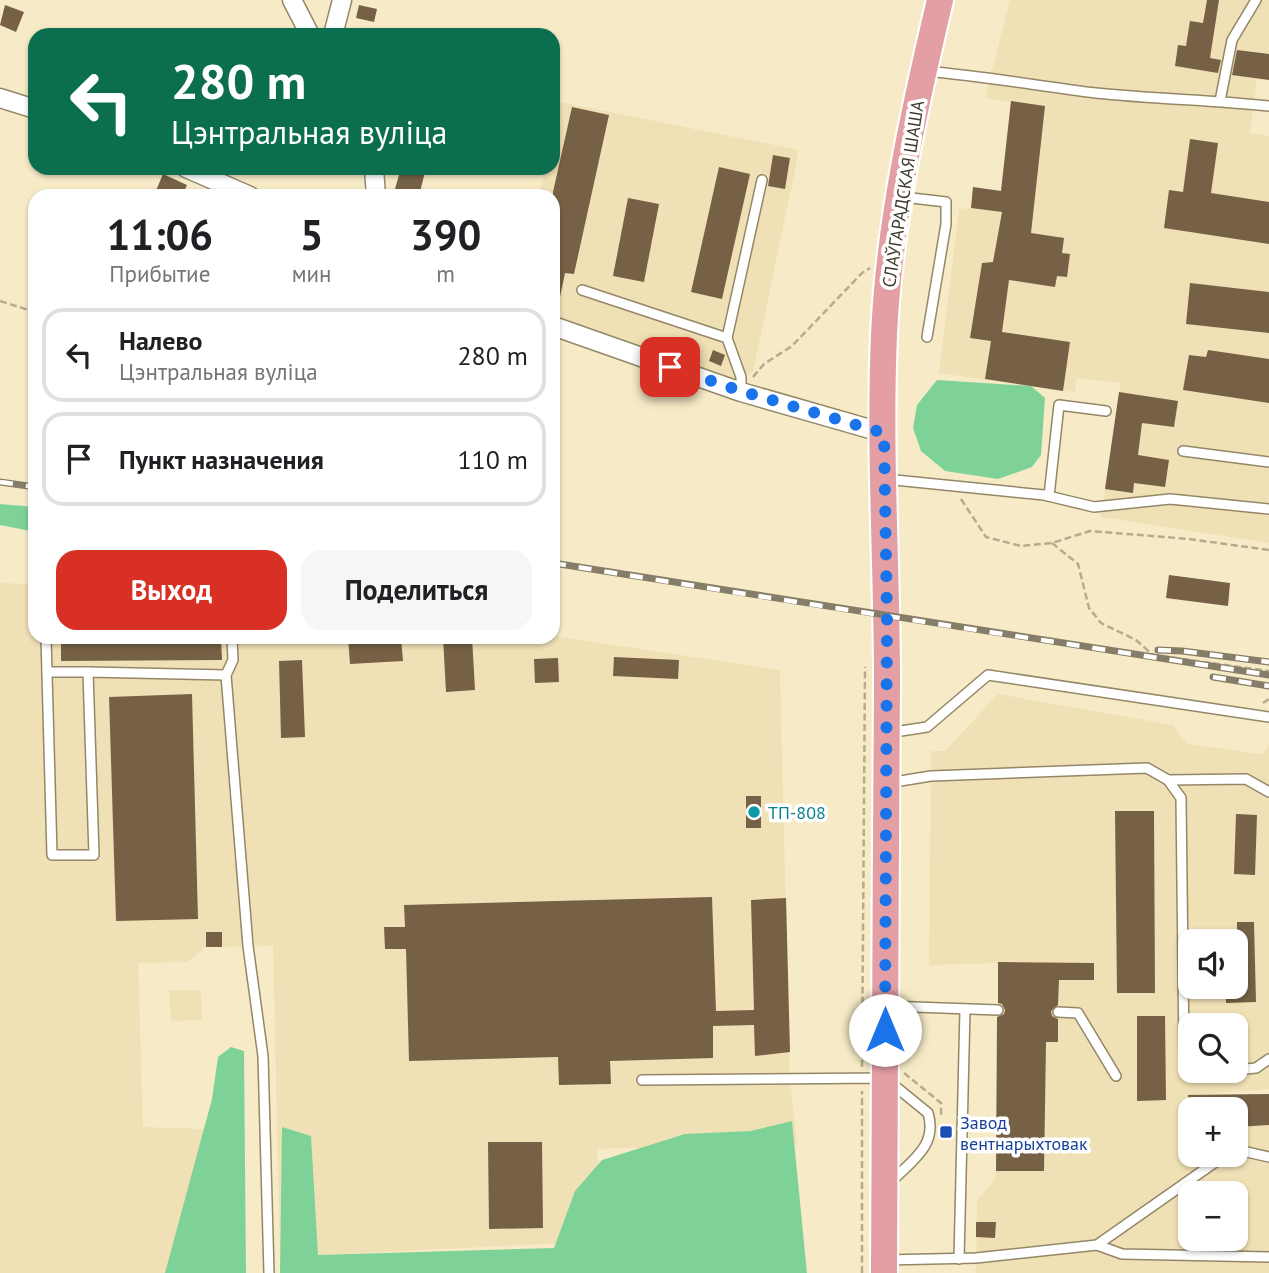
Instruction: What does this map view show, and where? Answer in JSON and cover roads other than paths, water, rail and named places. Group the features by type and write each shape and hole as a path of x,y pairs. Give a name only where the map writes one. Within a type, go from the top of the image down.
{"main road":[{"name":"СЛАЎГАРАДСКАЯ ШАША","path":"876,1269 883,1191 873,1079 885,1006 887,733 884,333 899,196 923,71 940,0"}],"street":[{"path":"292,0 306,28"},
{"path":"335,28 342,0"},
{"path":"0,98 28,107"},
{"path":"202,175 234,189"},
{"path":"560,328 741,391 884,433"}],"lane":[{"path":"1220,100 1232,40 1256,0"},
{"path":"923,71 991,77 1098,93 1220,100 1269,106"},
{"path":"741,391 741,377 727,338 762,180"},
{"path":"899,196 946,202 946,224 927,337"},
{"path":"582,290 727,338"},
{"path":"1049,496 1059,405 1106,411"},
{"path":"1182,451 1269,462"},
{"path":"884,479 1049,496 1094,507 1170,499 1269,509"},
{"path":"46,644 52,855 94,855 88,672"},
{"path":"232,644 233,660 226,675 248,946 263,1056 269,1273"},
{"path":"47,672 226,675"},
{"path":"887,733 927,727 988,675 1269,717"},
{"path":"886,783 930,776 1147,768 1168,780 1181,798 1184,1013"},
{"path":"1168,780 1246,779 1269,792"},
{"path":"885,1006 998,1010"},
{"path":"959,1259 965,1009"},
{"path":"1058,1012 1078,1013 1116,1076"},
{"path":"1248,1069 1256,1068 1269,1059"},
{"path":"642,1080 873,1079 928,1113 930,1129 928,1144 883,1191"},
{"path":"1248,1152 1269,1157"},
{"path":"1097,1245 1208,1167"},
{"path":"876,1269 1097,1245 1122,1254 1269,1257"}],"railway":[{"path":"0,482 28,486"},
{"path":"560,564 1269,675"},
{"path":"1158,650 1269,662"},
{"path":"1213,677 1269,686"}],"place":[{"name":"ТП-808","path":"754,812"},
{"name":"Завод вентнарыхтовак","path":"946,1132"}]}
